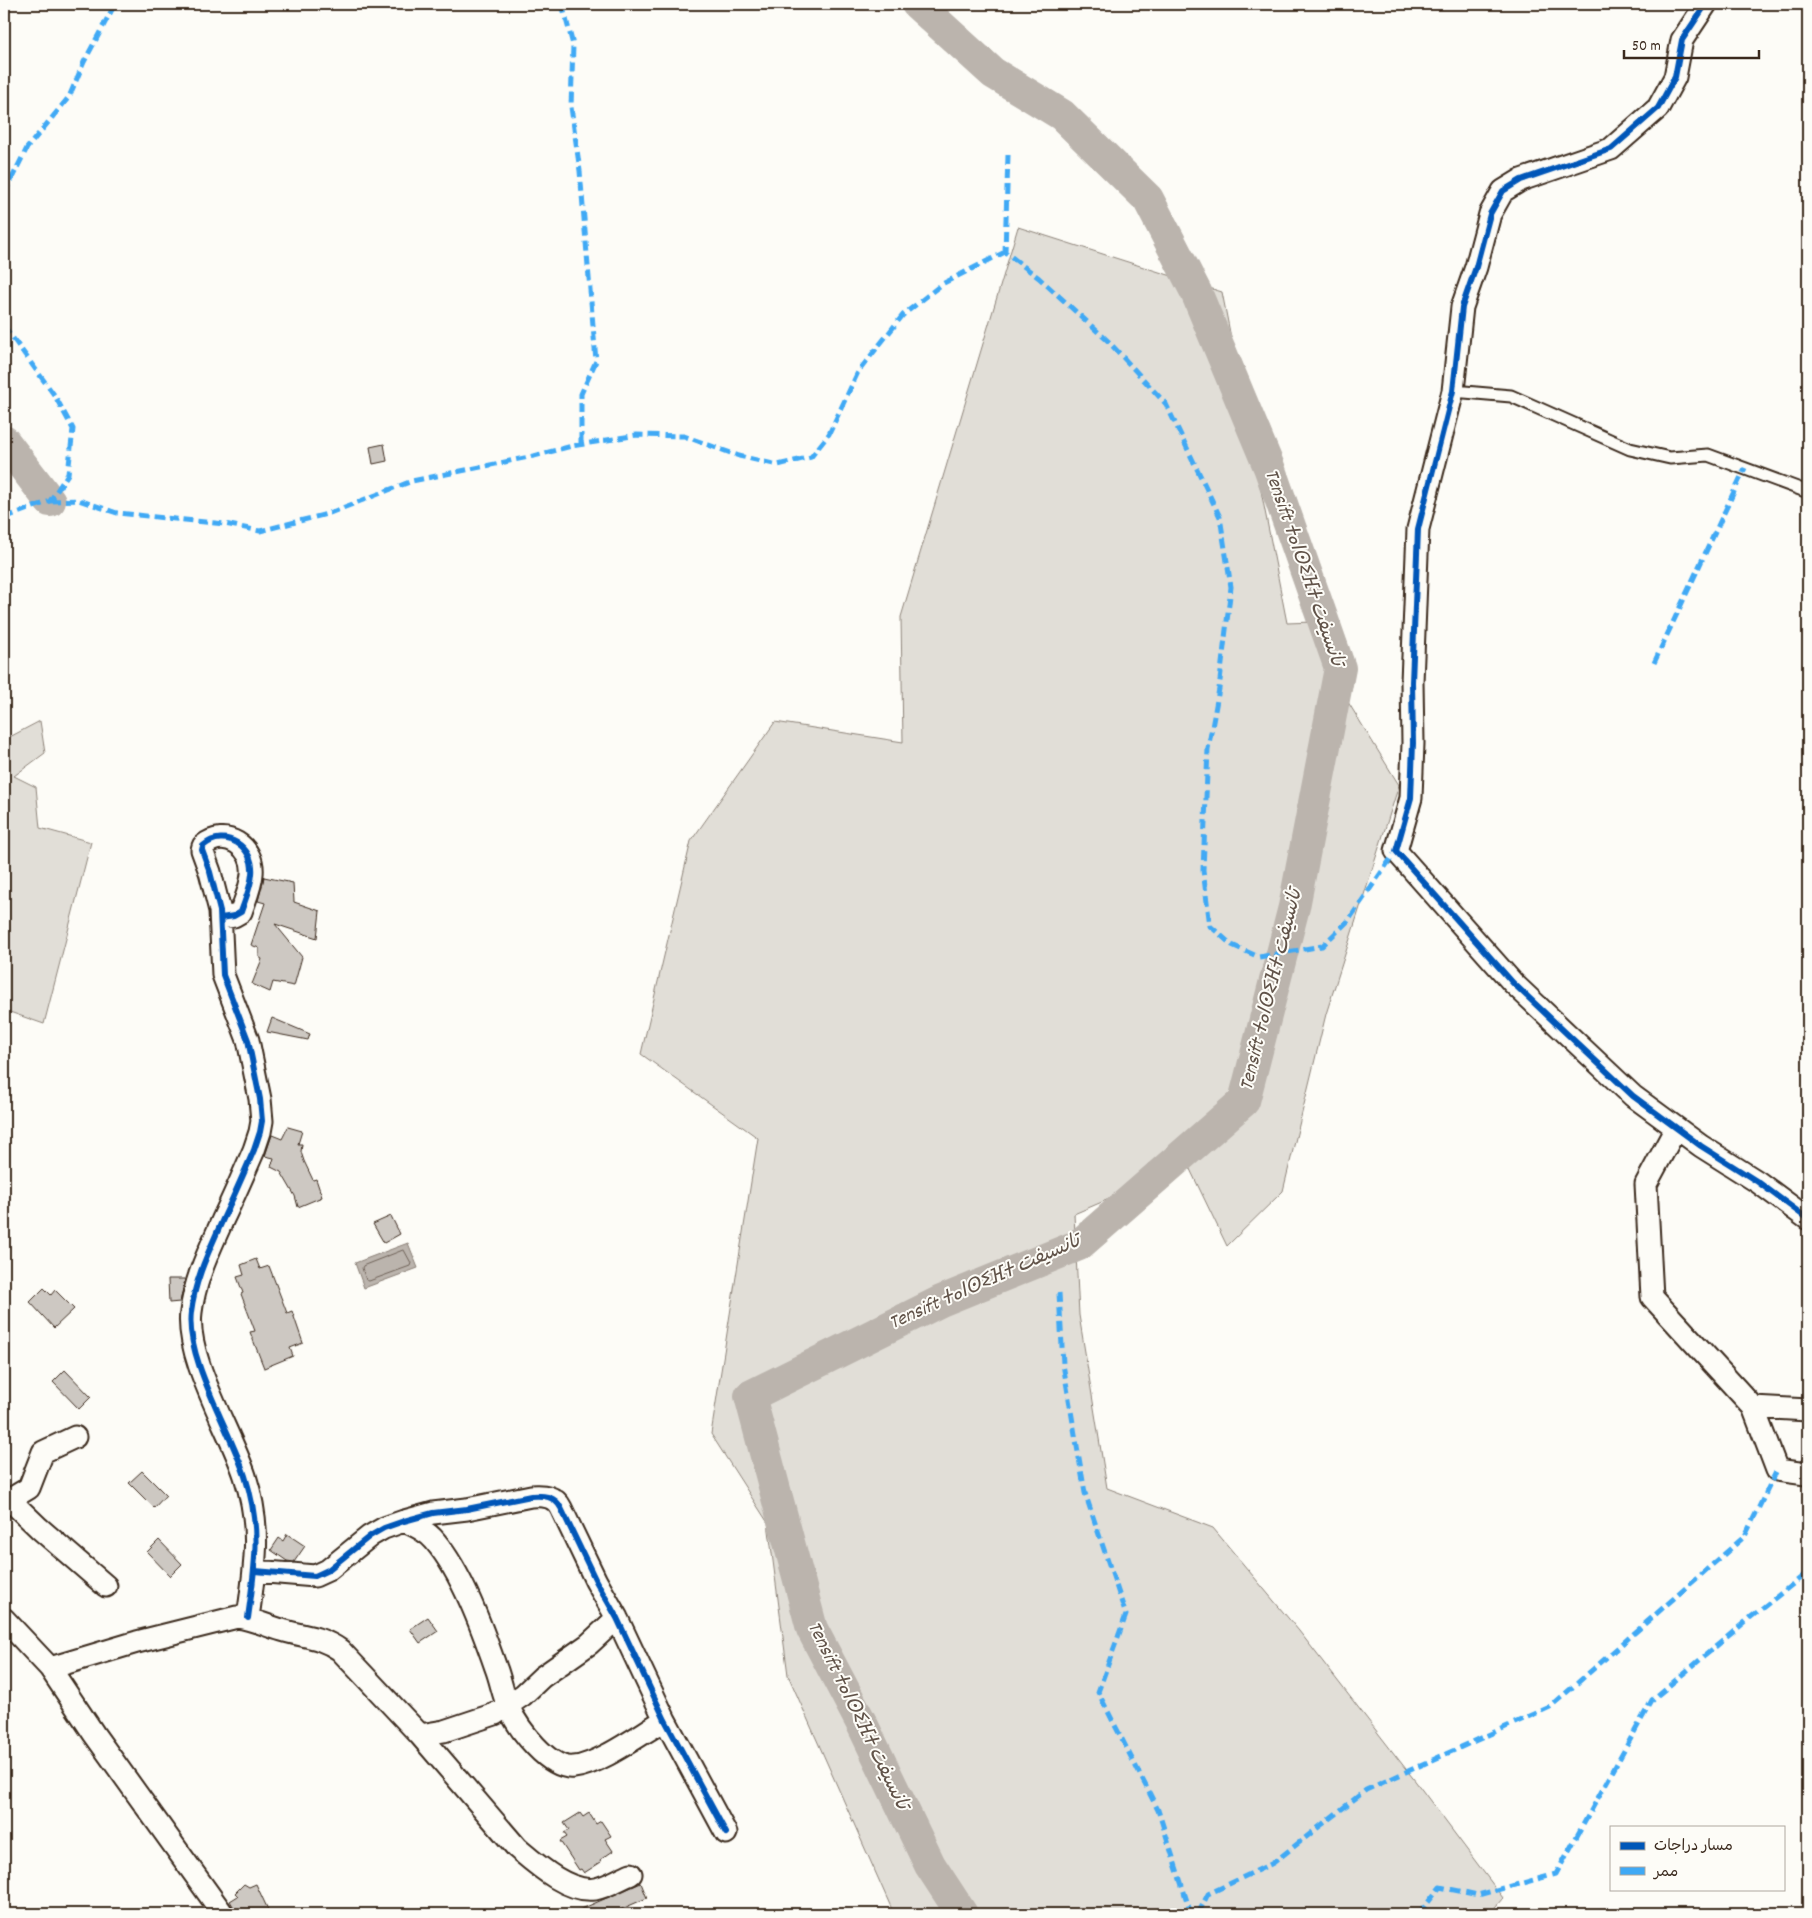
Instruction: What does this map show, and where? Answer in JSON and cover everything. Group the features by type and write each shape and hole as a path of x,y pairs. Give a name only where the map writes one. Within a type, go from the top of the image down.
{"street":[{"path":"1706,4 1682,40 1675,77 1658,108 1611,148 1521,180 1503,191 1490,214 1476,267 1462,307 1453,390 1418,529 1410,798 1396,851 1513,983 1633,1096 1701,1146 1758,1182 1808,1219"},
{"path":"220,918 223,975 248,1040 262,1120 260,1132 250,1158 202,1265 190,1313 191,1335 207,1385 246,1478 256,1519 257,1554 248,1618"},
{"path":"1676,1128 1646,1184 1652,1297 1753,1407 1778,1470 1806,1474 1808,1470"},
{"path":"1753,1407 1808,1410"},
{"path":"5,1503 29,1488 44,1452 75,1438"},
{"path":"254,1571 292,1575 319,1575 348,1555 375,1532 404,1521 531,1496 553,1498 559,1503 596,1581 617,1618 665,1720 726,1833"},
{"path":"5,1503 13,1503 106,1586"},
{"path":"404,1521 421,1529 434,1540 459,1577 490,1652 508,1706 527,1736 547,1757 566,1767 576,1767 599,1758 665,1720"},
{"path":"50,1668 237,1617 248,1618 280,1630 316,1638 330,1643 340,1650 420,1735 517,1848 559,1879 576,1888 594,1889 630,1874"},
{"path":"420,1735 444,1731 488,1718 508,1706 542,1677 589,1644 617,1618"},
{"path":"4,1619 50,1668 94,1734 223,1914"}],"lane":[{"path":"1453,390 1512,396 1630,449 1670,458 1708,454 1808,492"}],"shaded area":[{"path":"1018,227 1222,292 1287,623 1340,621 1348,702 1399,785 1326,1014 1283,1191 1227,1246 1188,1165 1074,1214 1079,1315 1107,1488 1213,1528 1299,1631 1503,1898 1489,1914 894,1914 788,1675 768,1523 711,1434 758,1138 641,1054 691,841 775,722 903,742 901,617"},
{"path":"40,721 45,753 14,776 36,787 40,828 91,842 44,1024 4,1010 4,740"}],"water":[{"path":"408,1243 418,1268 364,1288 355,1263"}],"building":[{"path":"384,444 387,461 373,464 370,447"},
{"path":"264,877 293,883 294,902 320,911 317,938 275,924 302,957 294,986 273,982 270,992 252,984 262,959 259,957 259,948 251,945 265,903 258,901"},
{"path":"272,1018 310,1034 308,1040 267,1032"},
{"path":"288,1127 302,1131 298,1144 302,1144 301,1152 304,1161 313,1180 316,1179 322,1197 298,1207 295,1196 281,1172 271,1167 274,1158 265,1156 272,1135 282,1139"},
{"path":"391,1216 400,1234 384,1243 373,1224"},
{"path":"256,1259 260,1269 269,1266 287,1313 292,1311 303,1343 290,1348 293,1356 264,1368 250,1332 255,1331 241,1294 243,1293 237,1277 244,1275 241,1265"},
{"path":"168,1279 185,1279 180,1302 169,1303"},
{"path":"44,1288 51,1295 55,1290 74,1309 54,1328 30,1302"},
{"path":"65,1370 91,1397 79,1409 53,1382"},
{"path":"142,1471 166,1495 154,1508 129,1483"},
{"path":"287,1534 305,1546 294,1562 287,1561 271,1550 279,1538 283,1541"},
{"path":"159,1540 182,1564 170,1576 147,1552"},
{"path":"428,1617 438,1631 420,1643 410,1629"},
{"path":"580,1813 583,1817 589,1813 596,1824 601,1821 611,1836 605,1839 613,1851 600,1860 601,1862 584,1873 581,1869 579,1870 560,1841 567,1837 564,1833 569,1830 564,1823"},
{"path":"641,1883 647,1898 610,1914 570,1914"},
{"path":"244,1884 249,1887 256,1884 270,1914 238,1914 230,1901 238,1896 235,1893"}],"waterway":[{"name":"Tensift ⵜⴰⵏⵙⵉⴼⵜ تانسيفت","path":"917,4 993,73 1062,115 1148,199 1196,292 1269,467 1340,668 1294,907 1244,1101 1079,1245 941,1301 750,1396 812,1629 863,1726 930,1865 962,1914"},
{"path":"4,441 50,501"}],"marked path":[{"path":"4,194 27,148 69,97 84,62 115,4"},
{"path":"562,4 573,45 571,107 580,171 596,361 581,394 581,445"},
{"path":"1008,155 1005,252 1039,278 1108,341 1166,404 1220,517 1231,587 1219,689 1208,749 1203,870 1210,926 1232,945 1259,957 1322,946 1348,921 1396,851"},
{"path":"50,501 79,500 117,513 225,524 260,531 327,514 412,481 534,456 572,446 637,435 684,436 739,456 778,465 811,457 829,434 858,372 903,315 942,284 1005,252"},
{"path":"4,326 55,396 73,429 68,474 50,501 4,518"},
{"path":"1654,663 1745,468"},
{"path":"1059,1293 1063,1364 1085,1493 1126,1615 1098,1692 1158,1810 1191,1914"},
{"path":"1198,1914 1208,1894 1273,1863 1366,1790 1550,1707 1745,1536 1777,1470"},
{"path":"1419,1914 1440,1887 1478,1895 1556,1874 1652,1700 1808,1572"}],"cycle path":[{"path":"1706,4 1682,40 1675,77 1658,108 1611,149 1521,180 1503,191 1490,214 1476,267 1462,307 1453,391 1418,529 1412,682 1413,743 1411,798 1396,851 1513,983 1633,1096 1701,1146 1758,1182 1808,1219"},
{"path":"221,918 234,916 241,912 252,874 252,864 244,848 229,839 212,841 203,846 202,850 220,911 223,975 248,1040 260,1099 262,1121 254,1150 199,1276 191,1312 191,1330 201,1372 245,1476 254,1513 256,1547 248,1618"},
{"path":"255,1571 315,1576 328,1570 370,1536 384,1528 404,1521 433,1513 467,1509 531,1496 545,1496 556,1501 596,1581 617,1618 665,1720 726,1833"}]}
